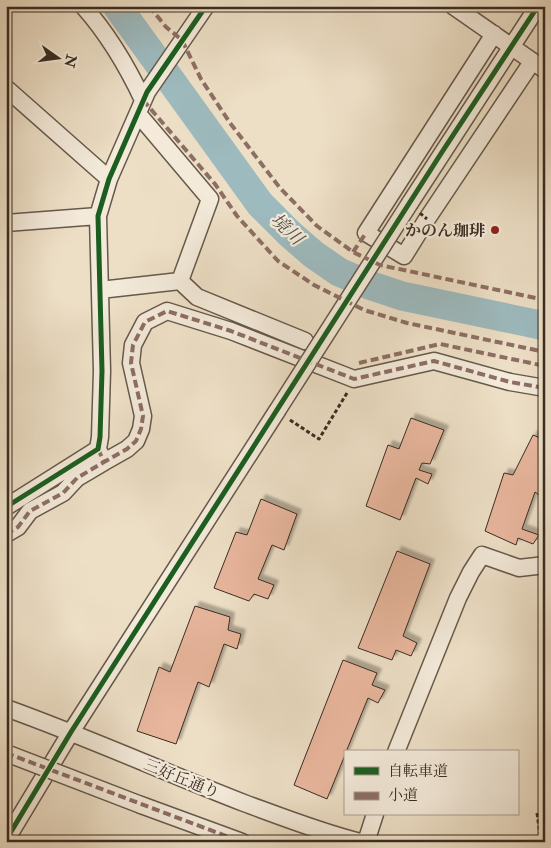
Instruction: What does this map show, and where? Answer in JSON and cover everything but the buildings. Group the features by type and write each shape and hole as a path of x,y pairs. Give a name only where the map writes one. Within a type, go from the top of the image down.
{"street":[{"path":"83,6 100,25 123,61 143,102 210,199 180,282"},
{"path":"101,456 102,371 98,216 109,179 143,102 206,6"},
{"path":"453,6 494,34 539,66 427,219 404,256 366,233 494,34"},
{"path":"6,840 71,732 538,6"},
{"path":"6,88 109,179"},
{"path":"6,223 98,216"},
{"path":"100,290 180,282 197,297 305,341"},
{"path":"6,507 101,456 127,450 136,441 141,429 143,416 131,363 132,345 145,322 167,311 231,331 354,379 434,361 510,382 545,388"},
{"path":"6,534 18,527 30,511 63,492 101,456"},
{"path":"397,750 458,598 482,555 519,568 545,565"},
{"name":"三好丘通り","path":"6,708 71,732 185,780 289,820 334,836 360,842"},
{"path":"6,753 242,842"},
{"path":"366,842 374,816"}],"path":[{"path":"276,411 318,439 336,412"},
{"path":"536,813 541,842"}],"waterway":[{"name":"境川","path":"117,6 260,204 313,254 339,272 402,296 545,326"}],"marked path":[{"path":"149,6 166,27 182,40 201,79 230,123 280,188 317,226 353,252 380,265 545,300"},
{"path":"143,100 215,184 237,216 278,261 314,285 364,310 407,323 545,352"},
{"path":"353,252 366,233"},
{"path":"98,449 104,462 127,449 136,441 141,429 143,416 131,363 133,345 145,322 167,311 231,331 354,379 434,361 510,382 545,388"},
{"path":"359,363 440,344 545,366"},
{"path":"6,534 18,527 30,511 63,493 77,478 104,462"},
{"path":"6,753 242,842"}],"cycle path":[{"path":"6,507 98,449 102,371 98,216 109,179 147,92 206,6"},
{"path":"6,840 71,732 442,152 538,6"}],"place":[{"name":"かのん珈琲","path":"495,230"}]}
